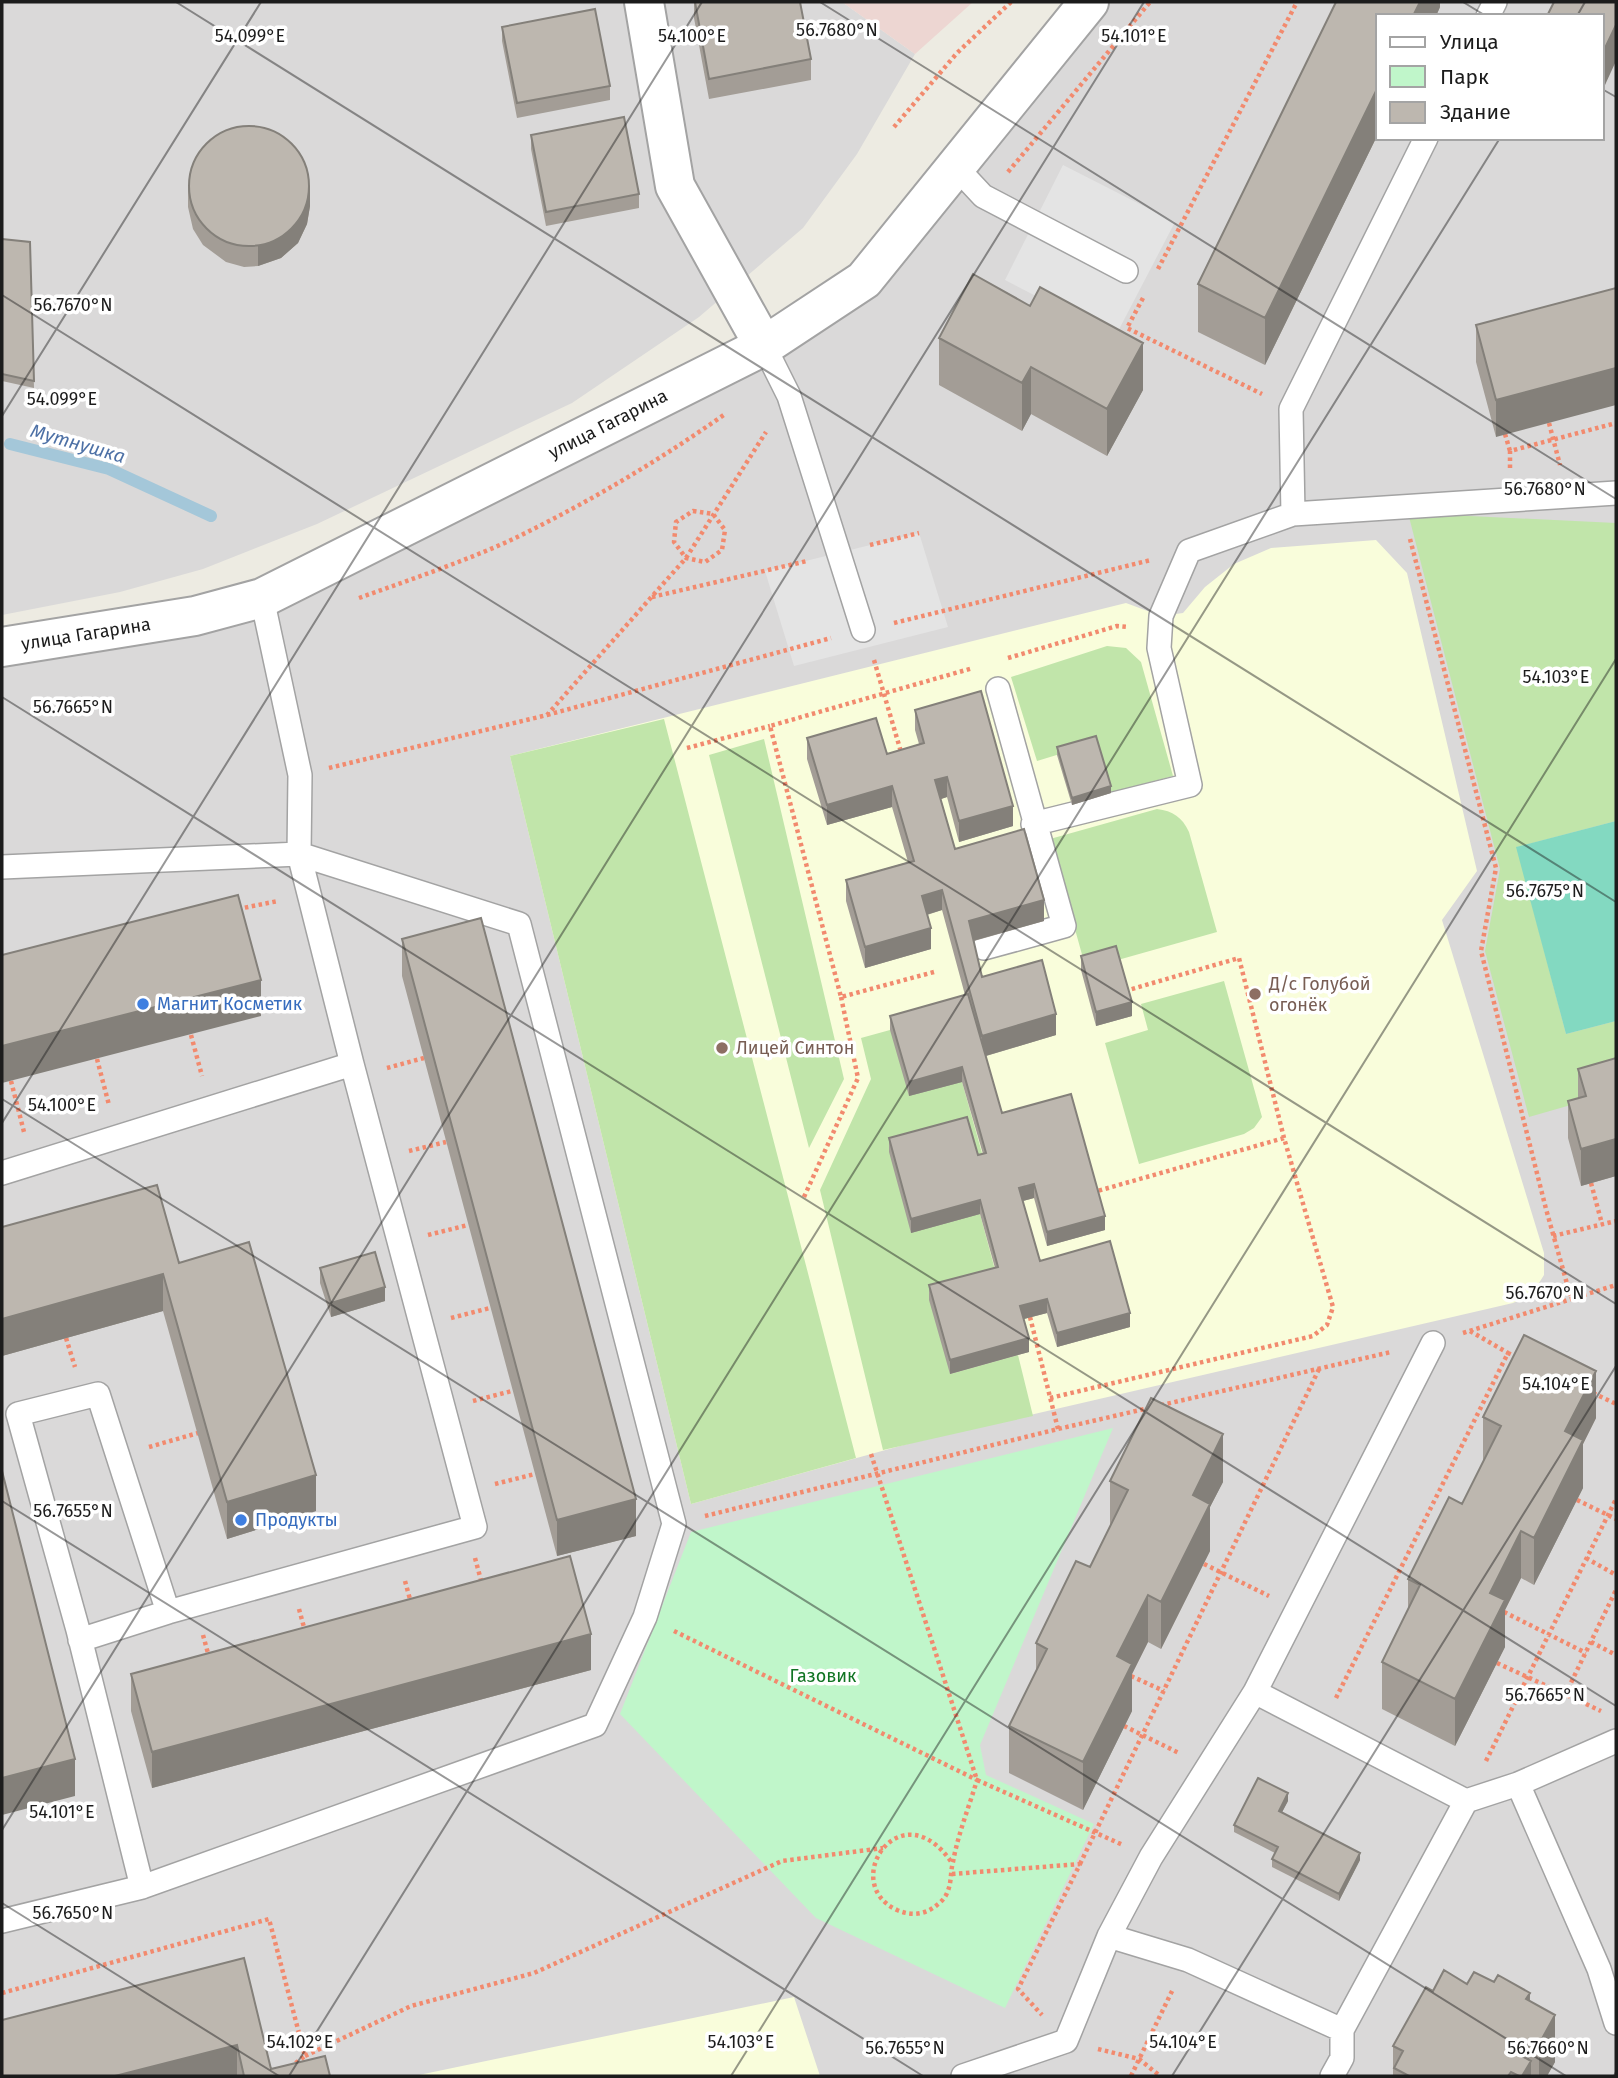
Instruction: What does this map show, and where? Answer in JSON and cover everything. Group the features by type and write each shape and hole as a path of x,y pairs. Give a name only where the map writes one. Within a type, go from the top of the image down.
{"street":[{"path":"643,2 675,186 764,346"},
{"name":"улица Гагарина","path":"2,647 195,616 262,598 764,346 864,280 1089,2"}],"lane":[{"path":"1293,514 1291,409 1425,140"},
{"path":"955,166 983,196 1126,271"},
{"path":"764,346 789,396 863,630"},
{"path":"1033,824 1190,785 1159,648 1161,616 1189,551 1293,514 1616,493"},
{"path":"80,1640 169,1612 475,1527 299,854 300,775 262,598"},
{"path":"984,948 1063,926 998,690"},
{"path":"2,867 299,854 519,924 674,1524 645,1617 595,1725 142,1887 2,1922"},
{"path":"2,1172 352,1063"},
{"path":"962,2076 1066,2041 1109,1936 1151,1857 1255,1692 1433,1343"},
{"path":"142,1887 80,1640 18,1414 98,1394 169,1612"},
{"path":"1255,1692 1466,1801"},
{"path":"1332,2076 1342,2059 1342,2029 1466,1801 1518,1784 1616,1741"},
{"path":"1518,1784 1600,1969 1616,2023"},
{"path":"1109,1936 1188,1960 1342,2029"}],"path":[{"path":"894,127 957,53 1011,2"},
{"path":"1153,280 1297,2"},
{"path":"1146,292 1128,328 1291,409"},
{"path":"547,715 685,558 789,396"},
{"path":"1549,423 1568,496"},
{"path":"1510,452 1616,423"},
{"path":"1504,435 1510,452 1510,500"},
{"path":"1402,508 1496,868 1481,951 1571,1298"},
{"path":"693,511 713,514 725,530 722,550 705,562 685,558 674,542 676,522 693,511"},
{"path":"651,597 919,533"},
{"path":"300,775 547,715 863,630 1189,551"},
{"path":"1001,660 1117,626 1160,630"},
{"path":"687,748 975,668"},
{"path":"884,694 902,757"},
{"path":"770,726 841,997 858,1078 804,1197"},
{"path":"234,910 247,907"},
{"path":"1050,1398 1313,1336 1327,1325 1333,1307 1284,1138 1239,958 1125,991"},
{"path":"841,997 934,972"},
{"path":"191,1035 210,1108"},
{"path":"97,1059 117,1136"},
{"path":"11,1081 32,1163"},
{"path":"1094,1192 1284,1138"},
{"path":"1591,1183 1602,1224"},
{"path":"1553,1236 1616,1221"},
{"path":"674,1524 1058,1429 1433,1343 1616,1285"},
{"path":"1030,1317 1058,1429"},
{"path":"1470,1331 1520,1358"},
{"path":"1322,1727 1508,1353"},
{"path":"1160,2076 1139,2059 1066,2041 1018,1989 1321,1367"},
{"path":"1592,1393 1616,1404"},
{"path":"118,1456 198,1433"},
{"path":"871,1454 977,1780 952,1863 946,1896 937,1906 922,1913 906,1914 892,1908 880,1898 874,1883 873,1867 884,1847 897,1837 917,1834 933,1841 952,1863"},
{"path":"466,1492 535,1474"},
{"path":"1466,1801 1616,1499"},
{"path":"1577,1500 1616,1519"},
{"path":"467,1530 484,1591"},
{"path":"397,1550 413,1610"},
{"path":"1586,1558 1616,1575"},
{"path":"1204,1564 1297,1610"},
{"path":"291,1578 307,1638"},
{"path":"1565,1695 1616,1590"},
{"path":"195,1605 211,1664"},
{"path":"1504,1612 1586,1653"},
{"path":"645,1617 977,1780 1151,1857"},
{"path":"1591,1642 1616,1655"},
{"path":"1497,1662 1604,1712"},
{"path":"1131,1676 1164,1691"},
{"path":"1124,1726 1208,1768"},
{"path":"286,2070 305,2056 411,2006 534,1973 782,1861 884,1847"},
{"path":"952,1874 1080,1864"},
{"path":"2,1993 269,1919 305,2056"},
{"path":"1131,2076 1188,1960"}],"shaded area":[{"path":"2,2 842,2 915,54 857,154 803,228 699,317 572,403 317,524 203,569 120,592 2,615"},
{"path":"842,2 973,2 915,54"},
{"path":"1089,2 1616,2 1616,2076 2,2076 2,647 195,616 864,280"},
{"path":"1063,165 1175,222 1115,337 1005,280"},
{"path":"919,533 948,627 794,666 765,571"},
{"path":"1376,540 1407,573 1477,871 1442,920 1544,1253 1544,1275 1532,1294 1513,1303 918,1441 691,1504 510,756 1126,603 1161,616 1183,613 1205,587 1234,564 1271,548"},
{"path":"794,1997 820,2076 414,2076"}],"green space":[{"path":"1408,513 1616,523 1616,821 1517,847 1566,1034 1616,1021 1616,1092 1529,1117 1485,951 1500,869"},
{"path":"1107,646 1126,648 1141,662 1173,776 1111,793 1096,743 1037,761 1011,677"},
{"path":"664,719 856,1458 691,1504 510,756"},
{"path":"764,739 844,1079 809,1148 709,755"},
{"path":"1157,809 1176,816 1189,832 1217,932 1086,969 1050,839"},
{"path":"1616,821 1616,1021 1566,1034 1516,847"},
{"path":"1224,981 1262,1117 1254,1128 1244,1134 1139,1164 1105,1043 1148,1030 1141,1004"},
{"path":"890,1030 962,1082 986,1167 978,1169 967,1131 890,1152 980,1214 998,1281 950,1374 1018,1355 1033,1416 883,1450 820,1190 871,1079 861,1038"},
{"name":"Газовик","path":"1113,1428 980,1745 986,1775 1094,1824 1005,2008 816,1918 620,1714 691,1532"}],"building":[{"path":"695,2 800,2 811,59 709,79"},
{"path":"1336,2 1420,2 1414,14 1376,14 1376,91 1265,318 1198,284"},
{"path":"1554,2 1616,2 1616,25 1605,48 1604,14 1548,14"},
{"path":"595,9 610,86 517,103 502,27"},
{"path":"624,117 639,194 546,212 531,135"},
{"path":"249,126 272,131 291,144 304,163 309,186 304,209 291,228 272,241 249,246 226,241 207,228 194,209 189,186 194,163 207,144 226,131"},
{"path":"2,239 30,242 34,381 2,374"},
{"path":"973,274 1030,306 1040,287 1143,343 1107,409 1031,367 1022,383 939,338"},
{"path":"1616,288 1616,368 1496,400 1476,325"},
{"path":"981,691 1013,806 959,821 947,777 935,780 955,849 1024,829 1044,900 969,921 982,977 1042,960 1056,1014 982,1036 942,890 922,896 931,928 865,947 846,880 914,861 892,786 827,805 807,738 876,718 887,754 924,743 915,710"},
{"path":"1096,736 1111,786 1072,798 1057,747"},
{"path":"238,895 261,980 2,1046 2,955"},
{"path":"481,918 636,1499 557,1520 402,939"},
{"path":"1116,946 1132,1002 1096,1012 1081,956"},
{"path":"968,994 1002,1113 1071,1094 1105,1216 1047,1232 1034,1184 1019,1188 1040,1261 1110,1241 1130,1313 1057,1333 1047,1299 1020,1306 1029,1338 950,1360 929,1285 998,1267 980,1200 911,1219 889,1138 967,1117 978,1155 986,1153 962,1067 909,1082 890,1016"},
{"path":"1616,1058 1616,1139 1581,1149 1568,1101 1586,1096 1578,1069"},
{"path":"157,1185 179,1263 249,1242 316,1475 227,1502 163,1274 2,1319 2,1227"},
{"path":"375,1252 385,1287 331,1303 320,1268"},
{"path":"1524,1335 1596,1371 1565,1431 1583,1440 1534,1538 1521,1531 1490,1593 1505,1600 1455,1699 1382,1662 1420,1585 1408,1579 1449,1497 1462,1504 1501,1426 1483,1417"},
{"path":"1151,1398 1223,1434 1193,1495 1210,1504 1161,1602 1148,1595 1117,1656 1132,1664 1083,1762 1009,1726 1047,1649 1036,1643 1076,1561 1090,1567 1128,1490 1110,1481"},
{"path":"2,1471 75,1759 2,1778"},
{"path":"570,1556 591,1634 152,1752 131,1674"},
{"path":"1258,1778 1288,1793 1279,1811 1360,1853 1339,1894 1272,1859 1278,1847 1234,1825"},
{"path":"244,1958 271,2069 325,2056 330,2076 244,2076 237,2045 115,2076 2,2076 2,2020"},
{"path":"1444,1970 1467,1984 1474,1972 1494,1982 1498,1975 1530,1993 1526,1999 1555,2015 1539,2044 1529,2039 1520,2055 1531,2061 1522,2076 1511,2072 1508,2076 1409,2076 1394,2068 1403,2051 1393,2046 1426,1987 1433,1991"}],"waterway":[{"name":"Мутнушка","path":"10,444 109,469 211,516"}],"place":[{"name":"Д/с Голубой огонёк","path":"1255,994"},
{"name":"Магнит Косметик","path":"143,1004"},
{"name":"Лицей Синтон","path":"722,1048"},
{"name":"Продукты","path":"241,1520"}]}
